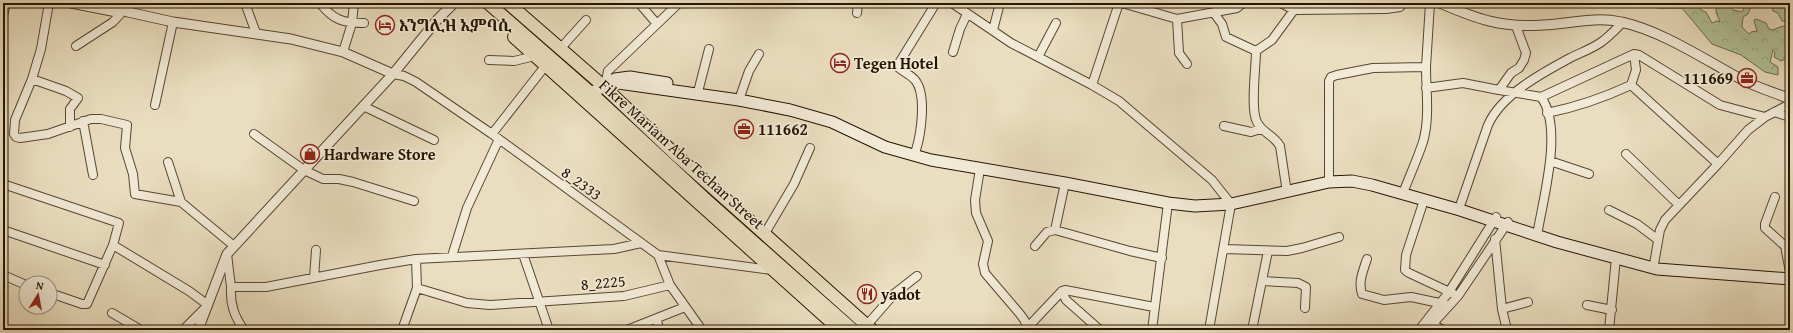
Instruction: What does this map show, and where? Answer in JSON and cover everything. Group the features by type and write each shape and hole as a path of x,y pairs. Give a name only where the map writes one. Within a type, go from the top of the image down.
{"main road":[{"path":"487,3 491,15 535,56 840,330"},
{"name":"Fikre Mariam Aba Techan Street","path":"487,3 591,93 704,198 853,330"},
{"name":"Fikre Mariam Aba Techan Street","path":"508,3 560,49 603,84 764,235 870,327"},
{"path":"620,81 630,77 741,94 813,111 832,122 885,147 905,153 980,169 1029,174 1187,200 1229,201 1286,186 1352,176 1405,188 1501,221 1657,270 1790,272"},
{"path":"591,93 603,84 620,81 834,115 885,139 916,150 1065,183 1168,203 1195,206 1229,201 1329,180 1362,182 1538,230 1654,264 1790,279"}],"street":[{"path":"3,16 6,3"},
{"path":"49,3 42,42 32,79 15,120 14,134 16,137 20,138 48,134 83,121 101,119 127,125 125,148 133,174 135,194 181,202 234,246"},
{"path":"71,3 106,11 125,12 173,22 291,39 343,52 392,74"},
{"path":"102,3 125,12"},
{"path":"245,3 256,33"},
{"path":"320,3 333,17 352,23 364,23"},
{"path":"343,52 352,23 354,3"},
{"path":"198,330 227,254 392,74 437,20 454,3"},
{"path":"639,3 657,24"},
{"path":"603,84 608,71 679,3"},
{"path":"857,13 858,3"},
{"path":"916,150 921,132 921,95 914,79 898,67 936,3"},
{"path":"952,3 1011,43 1092,85 1119,101 1212,180 1229,201 1224,249 1209,330"},
{"path":"993,30 1000,3"},
{"path":"1092,85 1119,3"},
{"path":"1122,3 1177,19 1237,8 1243,3"},
{"path":"1281,3 1296,6 1386,9 1400,7 1402,3"},
{"path":"1405,188 1423,142 1427,107 1426,67 1430,3"},
{"path":"1440,3 1466,14 1499,24 1516,26 1543,25 1595,19 1623,22 1657,34 1741,79 1790,99"},
{"path":"1256,51 1272,40 1296,6"},
{"path":"76,46 113,22 125,12"},
{"path":"1214,13 1222,24 1226,37 1256,51"},
{"path":"953,52 960,29 967,14"},
{"path":"1177,19 1179,53 1186,64"},
{"path":"560,49 586,20"},
{"path":"155,105 173,22"},
{"path":"1460,206 1492,115 1514,93 1552,68 1601,42 1623,22"},
{"path":"1038,57 1056,23"},
{"path":"1499,90 1511,74 1519,68 1526,53 1516,26"},
{"path":"699,88 709,49"},
{"path":"1256,51 1254,114 1261,129 1273,137 1280,146 1286,186"},
{"path":"741,94 749,71 759,54"},
{"path":"1426,88 1464,83 1541,97 1634,54 1639,55 1720,105 1765,117"},
{"path":"1547,113 1600,99 1631,85 1636,70 1634,54"},
{"path":"489,60 514,61 535,56"},
{"path":"492,134 546,65"},
{"path":"1329,180 1329,81 1332,77 1373,68 1426,67"},
{"name":"8_2333","path":"392,74 404,76 416,82 499,139 658,255 772,270"},
{"path":"32,79 66,91 78,98 70,109 70,127"},
{"path":"1631,85 1718,164"},
{"path":"1538,230 1550,161 1552,133 1541,97"},
{"path":"1654,264 1657,239 1665,220 1748,130 1765,117 1790,104"},
{"path":"363,106 393,121 416,130 434,140"},
{"path":"1774,112 1790,117"},
{"path":"83,121 93,175"},
{"path":"1224,126 1251,132 1261,129"},
{"path":"254,134 304,170 323,179 339,179 353,182 414,201"},
{"path":"452,256 469,203 499,139"},
{"path":"764,235 794,184 810,148"},
{"path":"1626,154 1679,204"},
{"path":"1550,161 1589,174"},
{"path":"168,162 181,202"},
{"path":"980,169 975,200 976,213 988,241 983,264 985,273 1020,314 1027,329 1062,291 1065,290 1154,307"},
{"path":"1054,230 1065,183"},
{"path":"3,184 119,223 113,245 87,304 82,304 58,296"},
{"path":"1775,197 1765,224 1765,228 1785,246 1790,272"},
{"path":"1424,200 1406,255 1405,270 1458,296"},
{"path":"1152,330 1168,203"},
{"path":"1609,210 1637,224 1657,239"},
{"path":"1419,330 1444,304 1458,296 1495,239 1501,221"},
{"path":"1443,330 1430,327 1444,304 1449,292 1501,221"},
{"path":"3,230 105,265"},
{"path":"1035,246 1047,232 1054,230 1130,251 1162,258"},
{"path":"1224,249 1287,251 1302,248 1339,236"},
{"path":"1495,239 1502,309 1507,330"},
{"path":"231,287 266,287 416,259 614,248 641,243"},
{"path":"113,245 189,291 208,305"},
{"path":"314,278 316,250"},
{"path":"1252,330 1268,251"},
{"path":"227,254 231,287 230,300 237,320 244,330"},
{"path":"523,254 549,330"},
{"path":"658,255 670,284 702,330"},
{"path":"1609,330 1616,258"},
{"path":"402,330 418,288 416,259"},
{"path":"1367,259 1361,277 1360,288 1362,294 1384,300 1411,297 1444,304"},
{"path":"3,275 18,282"},
{"path":"870,327 894,294 916,276"},
{"path":"1262,281 1298,283 1303,285 1306,288 1305,308"},
{"name":"8_2225","path":"418,288 479,305 624,296 670,284"},
{"path":"1062,291 1066,300 1100,330"},
{"path":"1502,309 1528,302"},
{"path":"183,330 208,305"},
{"path":"1587,305 1612,310"},
{"path":"627,330 685,307"},
{"path":"112,313 141,330"},
{"path":"656,319 660,330"}],"green space":[{"path":"1644,3 1693,3 1706,12 1712,23 1717,21 1720,22 1716,12 1716,3 1720,3 1730,7 1733,10 1742,12 1744,8 1743,5 1736,3 1761,3 1751,6 1748,14 1743,17 1742,27 1749,34 1757,31 1754,20 1756,19 1766,23 1769,29 1772,30 1783,26 1790,28 1790,45 1788,50 1790,53 1790,75 1787,76 1789,64 1786,59 1781,61 1774,57 1775,52 1773,50 1770,62 1778,67 1778,75 1765,72 1741,55 1712,44 1682,8 1658,8"},
{"path":"1768,3 1790,3 1790,22 1782,21 1778,13 1773,11 1771,4"}],"place":[{"name":"እንግሊዝ ኢምባሲ","path":"385,25"},
{"name":"Tegen Hotel","path":"840,63"},
{"name":"111669","path":"1747,78"},
{"name":"111662","path":"744,129"},
{"name":"Hardware Store","path":"310,154"},
{"name":"yadot","path":"867,294"}]}
